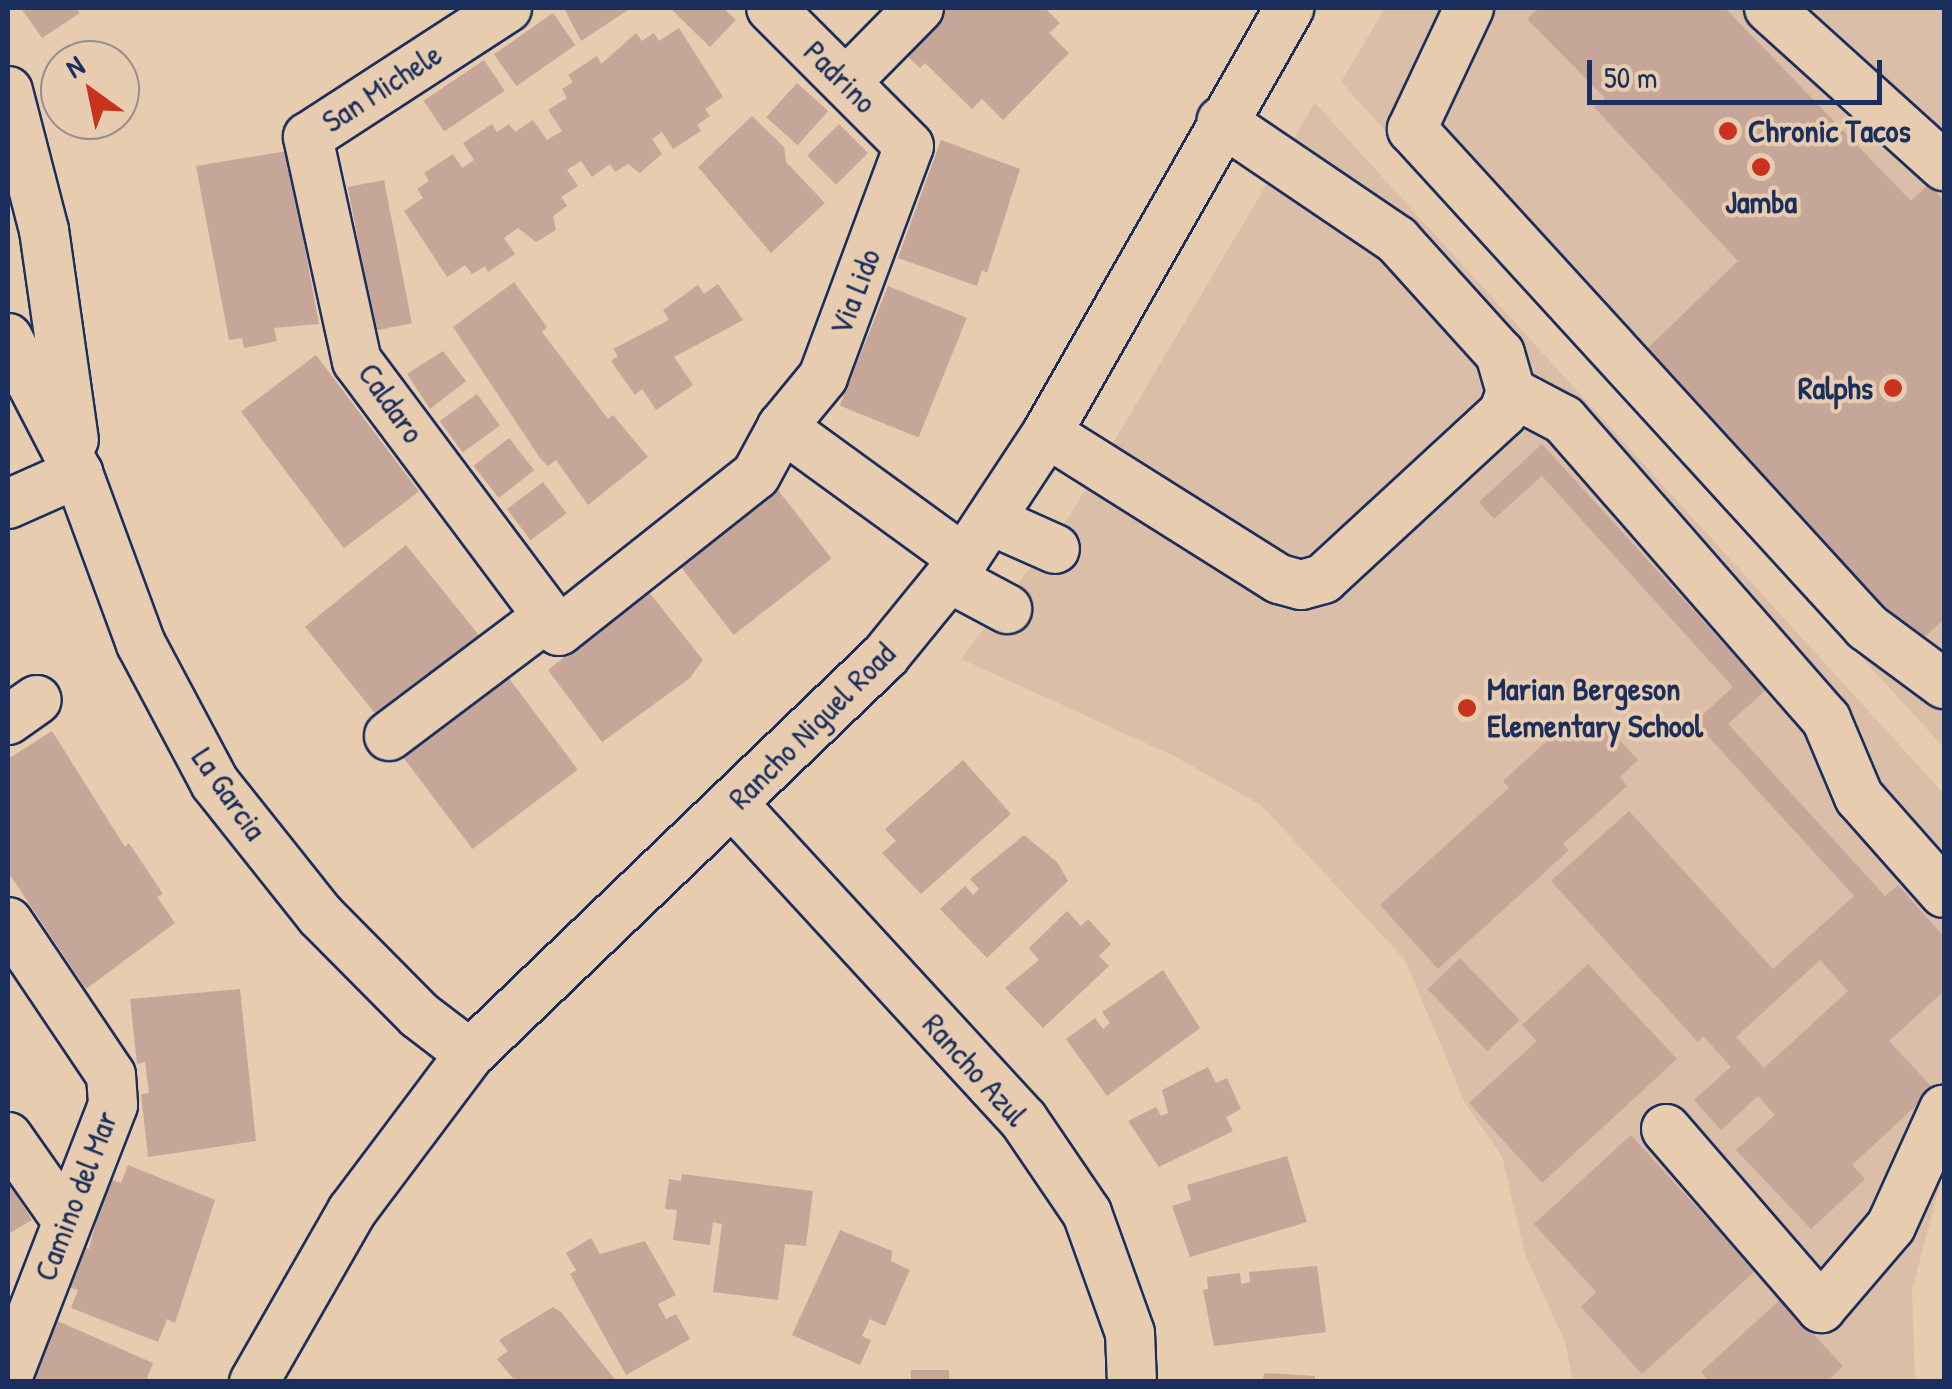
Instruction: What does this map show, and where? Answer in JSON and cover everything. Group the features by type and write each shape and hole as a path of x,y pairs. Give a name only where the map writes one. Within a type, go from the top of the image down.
{"street":[{"name":"San Michele","path":"308,137 506,8"},
{"name":"Padrino","path":"771,8 910,146"},
{"path":"846,82 918,8"},
{"path":"1469,8 1412,129 1867,627 1944,684"},
{"path":"1769,8 1944,166"},
{"name":"Rancho Niguel Road","path":"254,1382 352,1211 470,1054 596,928 734,805 885,656 956,569 1047,433 1282,10"},
{"name":"La Garcia","path":"8,91 44,230 78,473"},
{"path":"1047,433 1279,579 1301,585 1323,580 1503,413 1511,392 1500,354 1396,240 1222,121"},
{"name":"Caldaro","path":"308,137 357,360 553,624"},
{"name":"Via Lido","path":"389,736 553,624 756,474 782,426 823,377 910,146"},
{"name":"La Garcia","path":"8,338 78,473 140,644 215,784 320,915 419,1015 470,1054"},
{"path":"1511,392 1564,420 1826,719 1858,797 1944,892"},
{"path":"782,426 1006,609"},
{"path":"8,504 78,473"},
{"path":"990,520 1054,550"},
{"name":"Rancho Azul","path":"734,805 1044,1150 1087,1213 1130,1333 1132,1382"},
{"name":"Camino del Mar","path":"8,922 112,1075 113,1105 8,1376"},
{"path":"1666,1128 1822,1308 1891,1226 1944,1110"},
{"path":"8,1137 67,1222"}],"shaded area":[{"path":"1385,8 1944,8 1944,748 1341,82"},
{"name":"Marian Bergeson Elementary School","path":"1315,103 1944,794 1944,1169 1912,1290 1915,1381 1573,1381 1565,1342 1525,1254 1502,1156 1466,1105 1405,960 1261,805 1174,756 961,659 1072,512"}],"building":[{"path":"21,8 76,8 80,13 42,38"},
{"path":"564,8 631,8 581,41"},
{"path":"670,8 723,8 736,20 710,47"},
{"path":"944,8 1045,8 1060,23 1049,33 1069,53 1003,120 982,99 972,109 925,63 920,68 904,53"},
{"path":"1539,8 1725,8 1911,201 1929,184 1944,201 1944,619 1915,646 1646,350 1738,261 1594,107 1605,98 1527,19"},
{"path":"553,13 575,45 516,86 494,54"},
{"path":"679,28 723,97 705,109 710,116 697,125 701,131 673,149 662,132 652,139 662,154 640,173 628,164 615,172 610,164 592,177 581,161 567,170 578,186 561,197 567,206 553,216 556,230 536,242 518,228 504,238 515,254 488,272 485,266 472,274 465,265 447,277 404,211 423,198 417,189 429,181 424,173 453,154 462,168 474,160 463,143 492,124 497,132 509,124 515,132 533,120 547,140 562,131 548,110 567,98 562,89 573,82 568,75 597,56 601,64 636,33 642,41 654,33 659,41"},
{"path":"484,60 505,91 444,131 423,101"},
{"path":"797,83 828,111 797,145 766,117"},
{"path":"752,116 784,147 786,162 825,203 771,253 698,167"},
{"path":"839,124 868,153 836,185 807,156"},
{"path":"941,140 1020,169 987,273 982,270 977,286 898,258"},
{"path":"287,151 319,324 274,328 277,341 244,348 242,338 229,340 196,166"},
{"path":"384,180 412,323 376,330 348,187"},
{"path":"514,282 547,327 542,332 608,419 613,415 648,457 588,505 556,460 548,466 540,458 453,327"},
{"path":"718,284 743,320 674,357 693,385 656,410 642,389 635,395 611,361 618,356 613,349 669,320 663,310 698,285 704,294"},
{"path":"888,286 967,318 918,437 840,406"},
{"path":"443,351 466,381 430,409 407,374"},
{"path":"316,355 419,492 344,548 241,412"},
{"path":"477,394 500,426 463,453 440,421"},
{"path":"509,438 534,470 499,498 474,466"},
{"path":"1542,444 1766,690 1728,724 1885,896 1898,885 1944,937 1944,991 1889,1041 1934,1089 1852,1165 1865,1179 1811,1229 1736,1150 1775,1115 1758,1096 1721,1130 1694,1100 1731,1067 1703,1036 1698,1042 1551,881 1629,811 1773,969 1854,896 1695,722 1733,687 1542,476 1494,519 1479,502","holes":["1820,960 1848,991 1764,1068 1736,1037"]},
{"path":"543,482 566,513 531,540 507,509"},
{"path":"778,490 832,559 734,635 680,566"},
{"path":"406,545 481,637 380,719 305,627"},
{"path":"648,591 703,660 690,678 602,742 548,670"},
{"path":"505,673 578,770 472,849 400,752"},
{"path":"1602,721 1638,760 1620,777 1627,786 1563,844 1569,850 1438,969 1380,905 1509,788 1503,781 1566,724 1581,740"},
{"path":"52,731 125,847 129,843 163,894 157,897 175,923 86,989 8,872 8,759"},
{"path":"963,760 1011,814 921,894 882,853 896,841 885,829"},
{"path":"1024,835 1057,862 1068,881 987,958 940,909 965,886 973,895 979,889 970,879"},
{"path":"1067,911 1081,926 1088,919 1111,944 1099,956 1109,966 1043,1028 1005,988 1039,960 1029,948"},
{"path":"1460,958 1520,1020 1487,1051 1428,989"},
{"path":"1588,964 1677,1059 1542,1183 1469,1103 1537,1041 1522,1025"},
{"path":"1163,970 1200,1028 1107,1096 1066,1039 1095,1018 1103,1029 1110,1023 1102,1012"},
{"path":"240,989 256,1141 148,1157 141,1094 149,1093 145,1062 137,1064 130,999"},
{"path":"1208,1067 1216,1083 1227,1078 1241,1109 1226,1117 1233,1131 1159,1167 1128,1121 1156,1107 1161,1116 1168,1113 1162,1090"},
{"path":"1631,1135 1755,1271 1642,1374 1581,1307 1596,1292 1534,1224"},
{"path":"1287,1156 1307,1222 1190,1257 1172,1206 1191,1200 1187,1185"},
{"path":"128,1165 215,1200 175,1323 167,1319 158,1342 71,1308 78,1290 65,1286 79,1246 89,1249 107,1178 121,1183"},
{"path":"682,1174 813,1191 806,1246 785,1244 778,1300 713,1292 722,1224 713,1222 710,1245 673,1240 677,1210 665,1209 669,1179 681,1181"},
{"path":"8,1182 32,1220 8,1234"},
{"path":"840,1230 892,1251 891,1261 910,1270 885,1326 870,1319 862,1336 871,1340 860,1365 792,1335"},
{"path":"591,1238 600,1254 645,1241 676,1295 658,1304 666,1319 676,1314 690,1339 626,1375 570,1274 576,1270 566,1253"},
{"path":"1317,1266 1326,1332 1214,1346 1203,1290 1208,1289 1207,1277 1240,1273 1241,1284 1250,1282 1249,1272"},
{"path":"1781,1299 1843,1366 1827,1382 1710,1382 1701,1372"},
{"path":"553,1307 617,1382 516,1382 497,1359 508,1351 499,1340"},
{"path":"53,1319 153,1363 147,1378 155,1382 24,1382"},
{"path":"911,1370 949,1370 949,1382 911,1382"},
{"path":"1264,1373 1315,1376 1315,1382 1263,1382"}],"place":[{"name":"Chronic Tacos","path":"1728,131"},
{"name":"Jamba","path":"1761,167"},
{"name":"Ralphs","path":"1893,388"},
{"name":"Marian Bergeson Elementary School","path":"1467,708"}]}
